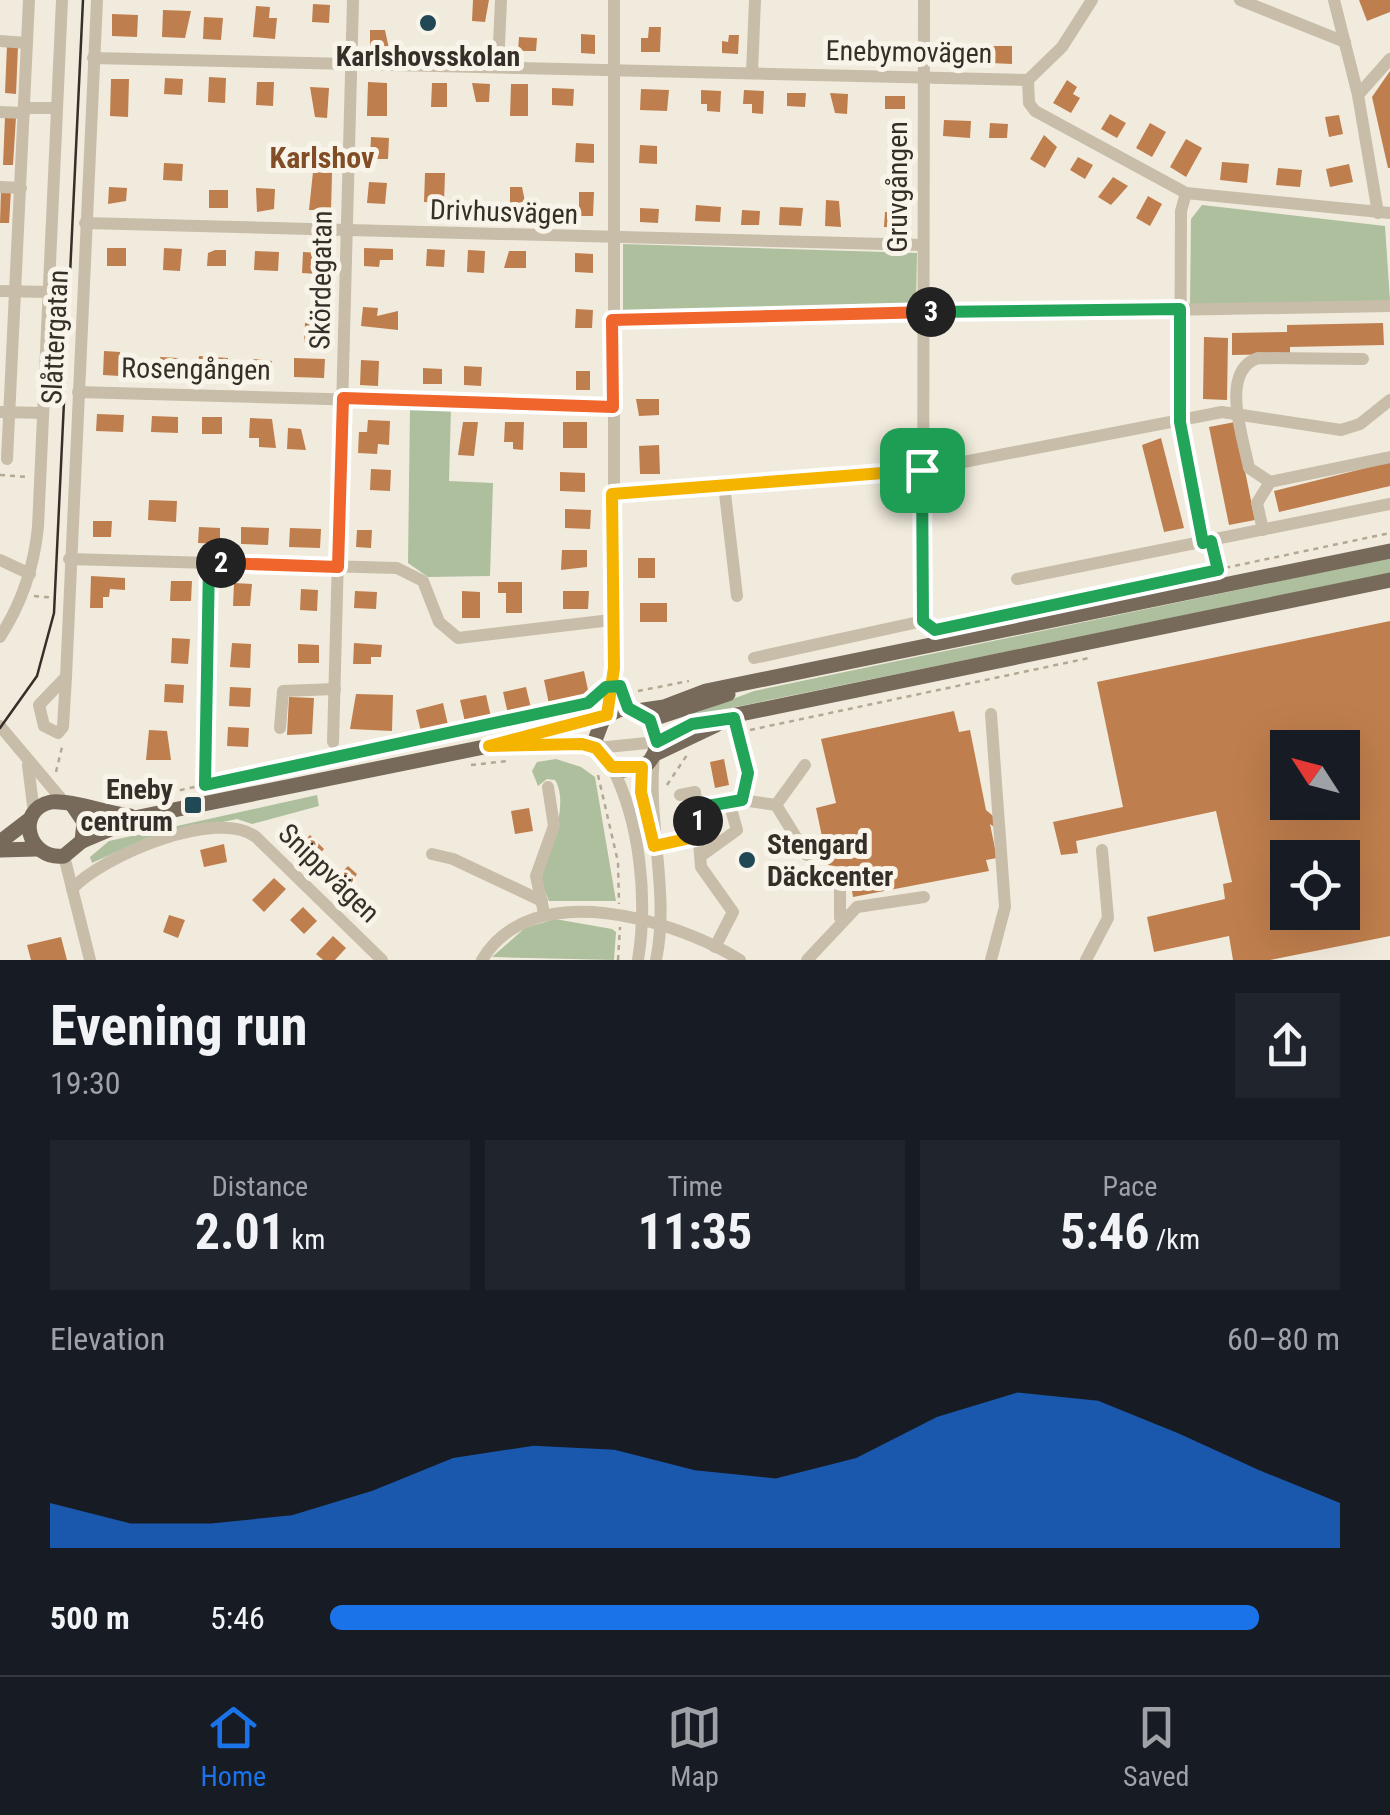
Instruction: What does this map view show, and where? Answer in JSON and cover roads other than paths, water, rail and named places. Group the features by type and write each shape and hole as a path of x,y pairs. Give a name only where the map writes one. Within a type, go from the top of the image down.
{"main road":[{"path":"32,816 30,838 37,849 50,856 64,856 82,842 140,817 489,746 770,680 1390,551"},
{"path":"489,746 576,743 596,748 612,767 652,755 692,724 736,725 1390,580"},
{"path":"639,713 652,755"},
{"path":"596,748 596,732 606,716"},
{"path":"0,842 47,803 140,817"},
{"path":"68,804 84,822 82,842"},
{"path":"0,850 37,849"}],"street":[{"path":"7,459 5,412 18,292 29,0"},
{"name":"Slåttergatan","path":"0,638 35,558 62,0"},
{"name":"Slåttergatan","path":"66,677 39,705 44,726 58,733 63,727 66,677 97,0"},
{"name":"Skördegatan","path":"333,742 353,0"},
{"path":"498,66 501,0"},
{"path":"606,716 616,687 611,620 614,0"},
{"path":"752,73 755,0"},
{"name":"Gruvgången","path":"754,658 923,621 924,0"},
{"path":"1028,80 1062,46 1092,0"},
{"path":"1240,0 1345,42"},
{"path":"1336,1 1386,215"},
{"path":"0,41 27,42"},
{"name":"Enebymovägen","path":"93,58 1028,80 1029,103 1034,111 1186,193 1386,215"},
{"path":"1358,95 1390,58"},
{"path":"0,112 56,108"},
{"path":"0,187 22,188"},
{"path":"1186,193 1181,211 1180,422 1207,542"},
{"name":"Drivhusvägen","path":"85,223 922,246"},
{"path":"0,291 49,292"},
{"path":"612,320 1390,306"},
{"path":"1364,359 1258,358 1244,362 1239,370 1237,413 1249,468 1270,482 1390,457"},
{"name":"Rosengången","path":"78,392 613,407"},
{"path":"612,494 922,470 1222,412 1341,430 1360,424 1390,400"},
{"path":"5,412 43,412"},
{"path":"1262,530 1257,503 1270,482"},
{"path":"724,484 738,596"},
{"path":"1018,579 1390,504"},
{"path":"0,560 30,574"},
{"path":"70,560 397,568 416,575 439,622 458,638 611,620"},
{"path":"202,747 209,563"},
{"path":"616,687 639,713"},
{"path":"280,728 283,691 335,689"},
{"path":"991,714 1005,906 991,960"},
{"path":"701,856 737,830 736,801 748,773 736,725"},
{"path":"0,726 68,804"},
{"path":"596,748 652,755 641,792 653,839 662,924 656,960"},
{"path":"28,762 32,816"},
{"path":"776,806 805,766"},
{"path":"612,767 631,814 641,919 638,960"},
{"path":"543,907 536,876 554,826 548,787"},
{"path":"680,795 695,792 707,882 732,912 721,953"},
{"path":"696,808 736,801 776,806"},
{"path":"776,806 806,855"},
{"name":"Snippvägen","path":"72,889 89,872 128,851 237,826 256,836 382,960"},
{"path":"653,839 700,836"},
{"path":"1086,960 1108,918 1102,850"},
{"path":"432,854 453,859 543,907 662,924 740,960"},
{"path":"64,856 90,960"},
{"path":"840,880 840,921"},
{"path":"807,960 857,907 924,897"},
{"path":"482,960 504,934 543,907"}],"tram line":[{"path":"0,728 37,676 54,613 83,0"}],"place":[{"name":"Karlshovsskolan","path":"428,23"},
{"name":"Eneby centrum","path":"193,805"},
{"name":"Stengard Däckcenter","path":"747,860"}],"district":[{"name":"Karlshov","path":"322,157"}]}
